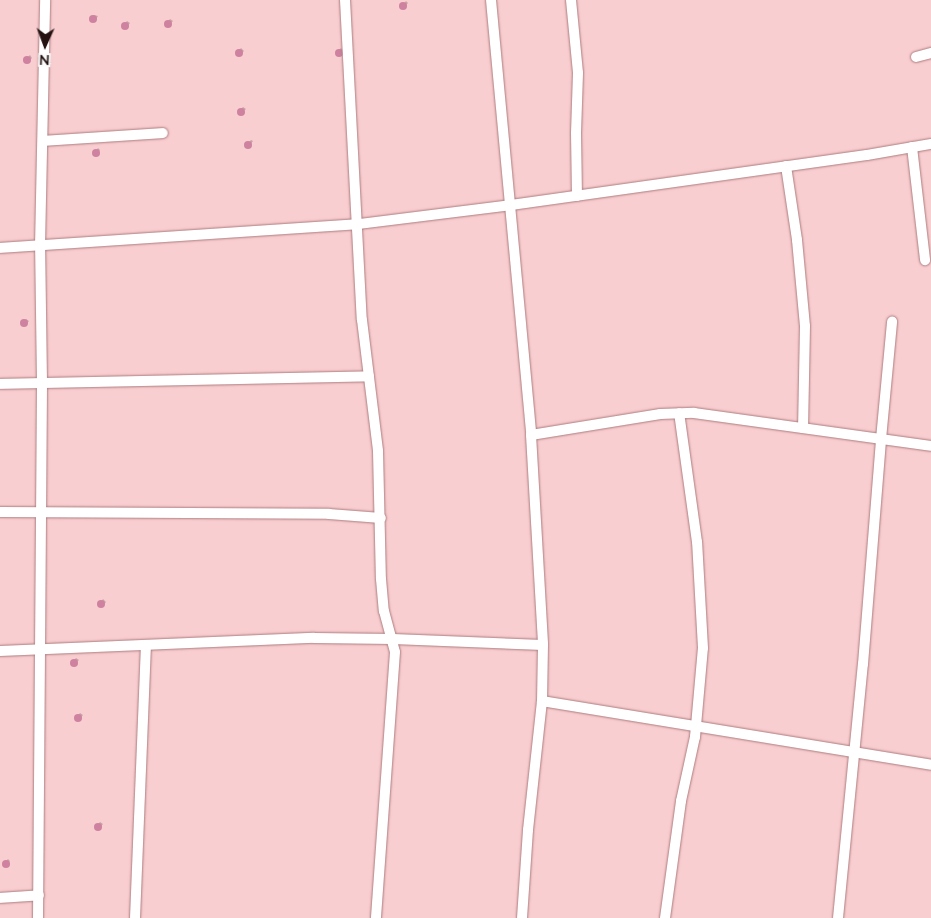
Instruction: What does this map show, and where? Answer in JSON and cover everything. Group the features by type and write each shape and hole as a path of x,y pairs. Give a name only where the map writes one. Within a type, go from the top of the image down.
{"street":[{"path":"38,918 42,383 40,246 45,0"},
{"path":"345,0 359,224 362,320 378,451 383,598 387,625 393,639 395,652 376,918"},
{"path":"491,0 531,435 542,645 542,702 528,830 522,918"},
{"path":"571,0 578,73 576,133 577,196"},
{"path":"916,57 931,53"},
{"path":"43,141 163,134"},
{"path":"0,248 359,224 577,196 931,144"},
{"path":"912,147 925,260"},
{"path":"786,166 797,240 805,326 803,428"},
{"path":"838,918 863,664 892,322"},
{"path":"0,384 368,376"},
{"path":"531,435 679,413 714,415 931,446"},
{"path":"665,918 681,801 693,748 703,648 697,542 679,413"},
{"path":"0,512 330,514 381,518"},
{"path":"0,650 41,650 314,638 542,645"},
{"path":"135,918 146,645"},
{"path":"542,702 695,725 931,765"},
{"path":"0,898 39,895"}],"building":[{"path":"403,2 407,6 403,10 399,6"},
{"path":"93,15 97,19 93,23 89,19"},
{"path":"168,20 172,24 168,28 164,24"},
{"path":"125,22 129,26 125,30 121,26"},
{"path":"239,49 243,53 239,57 235,53"},
{"path":"339,49 343,53 339,57 335,53"},
{"path":"27,56 31,60 27,64 23,60"},
{"path":"241,108 245,112 241,116 237,112"},
{"path":"248,141 252,145 248,149 244,145"},
{"path":"96,149 100,153 96,157 92,153"},
{"path":"24,319 28,323 24,327 20,323"},
{"path":"101,600 105,604 101,608 97,604"},
{"path":"74,659 78,663 74,667 70,663"},
{"path":"78,714 82,718 78,722 74,718"},
{"path":"98,823 102,827 98,831 94,827"},
{"path":"6,860 10,864 6,868 2,864"}]}
